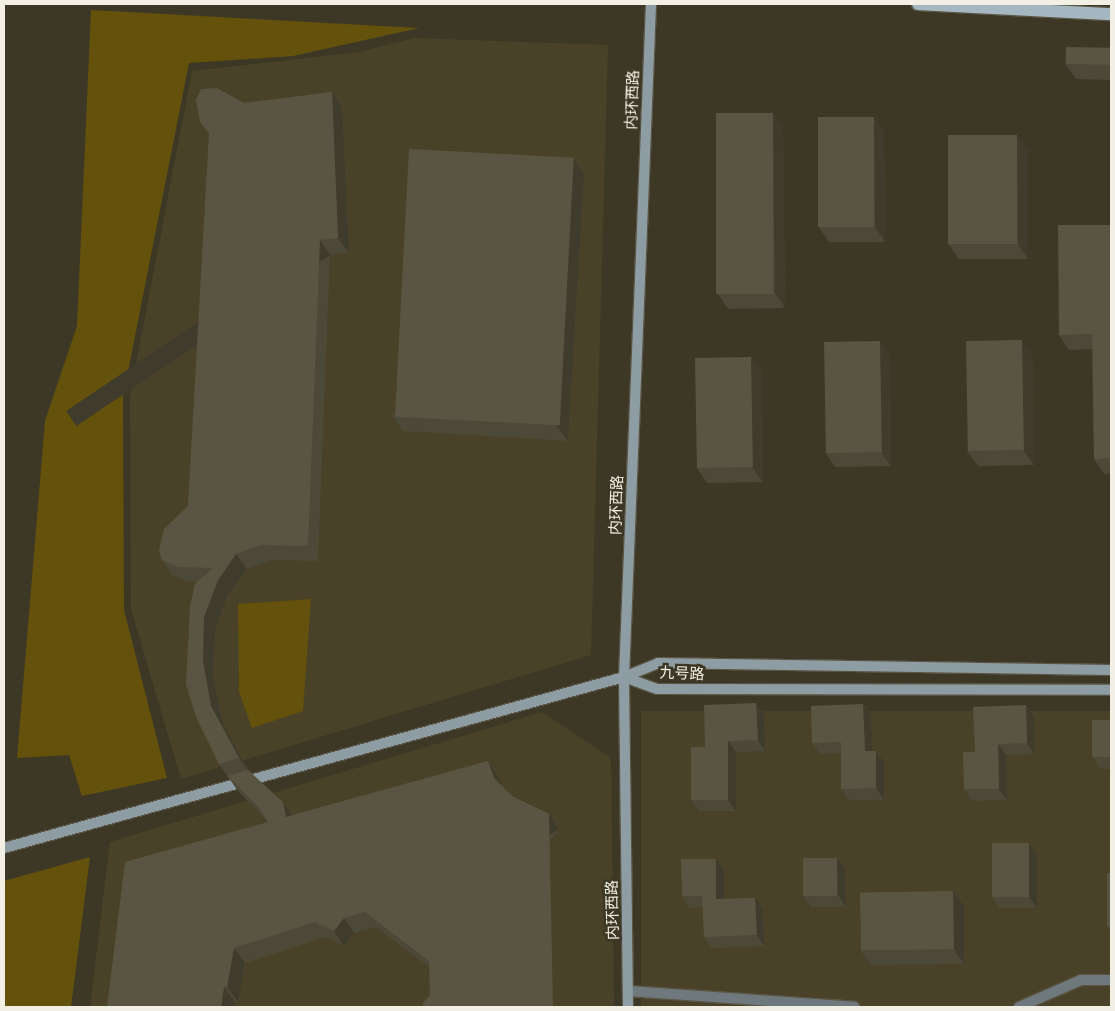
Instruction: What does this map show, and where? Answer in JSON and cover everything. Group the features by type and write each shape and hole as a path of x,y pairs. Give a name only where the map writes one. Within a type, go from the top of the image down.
{"main road":[{"path":"918,4 1111,14"}],"street":[{"name":"内环西路","path":"628,1007 624,677 651,4"},
{"name":"九号路","path":"624,677 658,662 1111,670"},
{"name":"九号路","path":"624,677 657,689 1111,690"},
{"path":"4,848 624,677"},
{"path":"1019,1007 1081,980 1111,980"},
{"path":"628,991 854,1007"}],"shaded area":[{"path":"91,10 419,28 293,56 189,63 123,397 124,610 167,778 82,796 69,755 17,758 45,421 77,326"},
{"path":"414,38 608,45 591,655 181,779 131,609 130,396 192,71 360,52"},
{"path":"311,599 303,711 252,728 239,692 238,604"},
{"path":"641,711 1111,711 1111,1007 641,1007"},
{"path":"542,712 611,758 614,1007 90,1007 110,842"},
{"path":"90,857 71,1007 4,1007 4,881"}],"building":[{"path":"1066,47 1111,48 1111,65 1066,64"},
{"path":"217,88 244,103 332,92 338,238 320,240 308,546 261,545 236,554 218,580 204,617 203,661 211,706 239,758 219,764 196,717 186,684 190,606 195,584 213,568 178,567 162,560 159,550 164,529 188,506 209,133 200,122 196,100 201,89"},
{"path":"716,113 773,113 773,294 716,294"},
{"path":"818,117 874,117 874,227 818,227"},
{"path":"948,135 1017,135 1017,244 948,244"},
{"path":"409,149 574,158 560,425 395,417"},
{"path":"1058,225 1111,225 1111,458 1094,459 1092,334 1059,335"},
{"path":"1022,340 1024,450 968,451 966,341"},
{"path":"880,341 882,452 826,453 824,342"},
{"path":"751,357 753,467 697,468 695,358"},
{"path":"756,703 758,740 728,741 728,800 691,800 691,747 705,747 704,705"},
{"path":"863,704 865,751 876,751 876,788 841,789 841,742 812,743 811,706"},
{"path":"1026,705 1027,743 998,744 999,789 964,789 963,752 975,752 973,707"},
{"path":"1092,720 1111,720 1111,757 1092,757"},
{"path":"488,761 494,778 512,796 549,814 553,1007 425,1007 422,1004 430,995 429,961 365,912 344,918 334,931 315,922 234,948 227,987 224,987 221,1007 107,1007 125,862 268,822 259,807 227,776 248,770 283,802 286,817"},
{"path":"992,843 1029,843 1029,897 992,897"},
{"path":"803,858 837,858 837,896 803,896"},
{"path":"681,859 716,859 716,899 755,898 757,935 704,937 702,896 682,896"},
{"path":"1107,873 1111,873 1111,926 1107,926"},
{"path":"953,891 954,949 861,951 860,893"}]}
